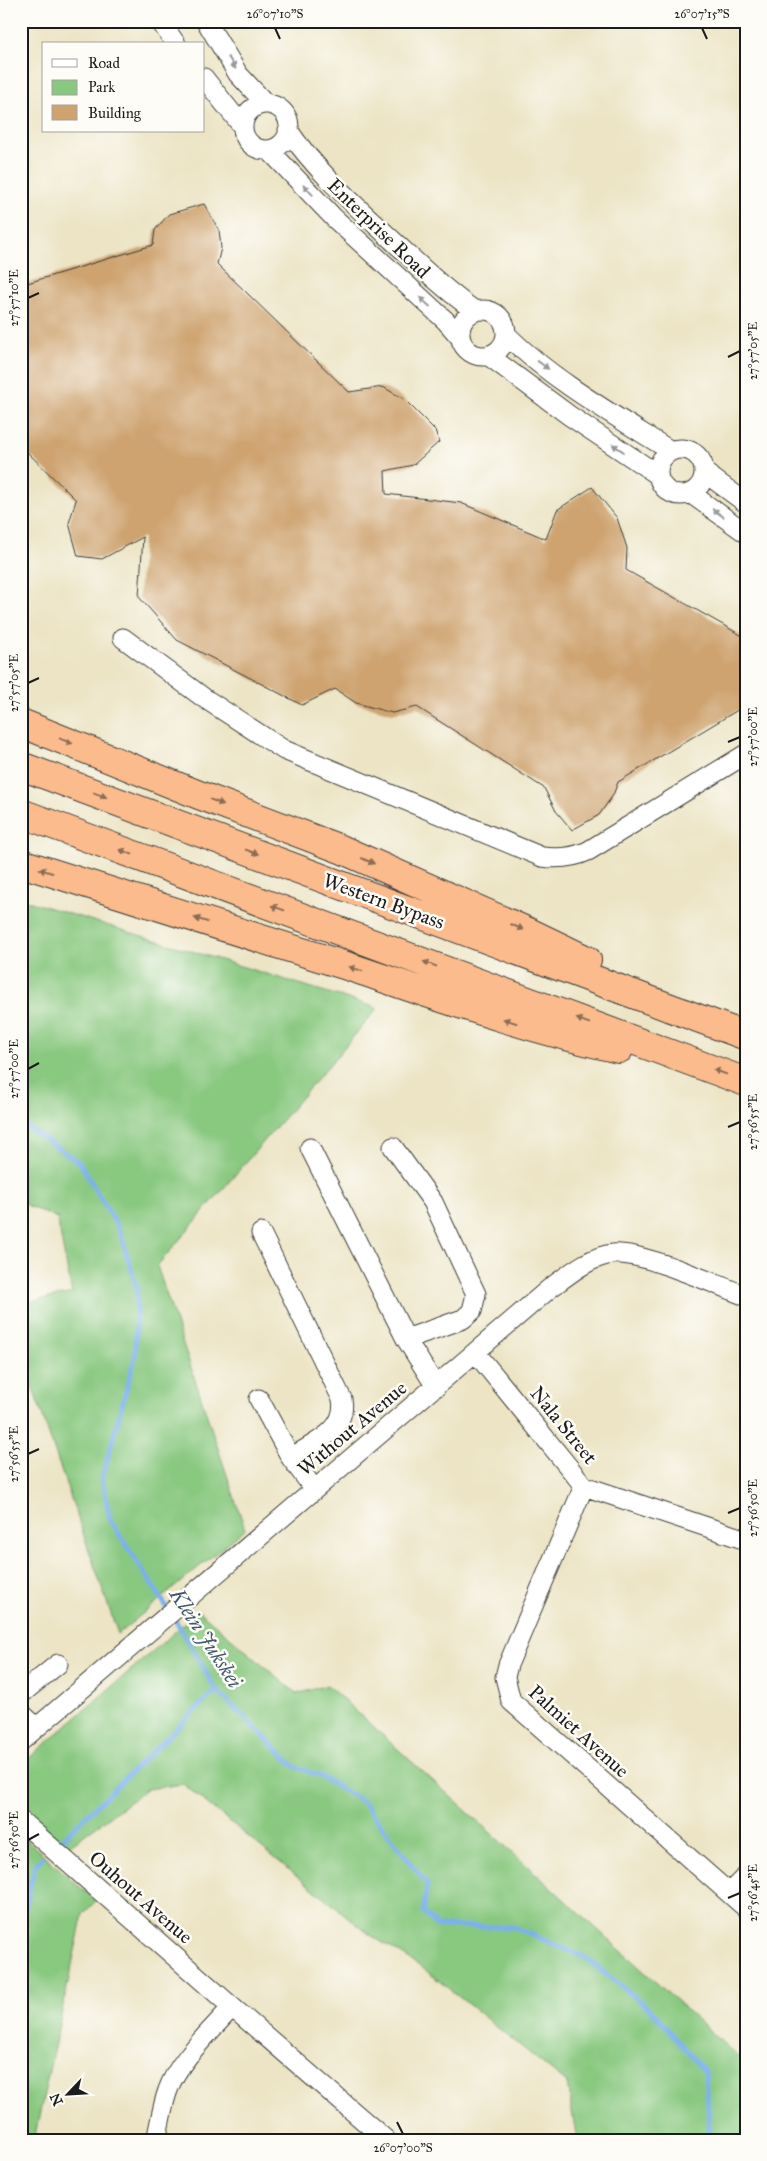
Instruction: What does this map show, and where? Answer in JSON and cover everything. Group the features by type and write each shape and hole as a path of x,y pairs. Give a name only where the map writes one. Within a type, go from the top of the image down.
{"highway":[{"path":"21,722 199,795 343,850 531,933 736,1033"},
{"name":"Western Bypass","path":"21,766 736,1033"},
{"path":"21,814 746,1082"},
{"path":"21,863 528,1026 572,1039 627,1051 694,1062"}],"street":[{"path":"160,21 175,42"},
{"path":"206,21 238,74 266,104"},
{"path":"205,79 243,128"},
{"path":"258,105 273,105 283,112 288,121 288,130 284,142 269,150 257,149 250,144 245,138 243,128 246,115 258,105"},
{"name":"Enterprise Road","path":"288,130 306,154 366,216 428,273 475,311"},
{"name":"Enterprise Road","path":"269,150 334,218 460,337"},
{"path":"489,356 501,348 506,334 505,326 497,315 490,311 475,311 463,321 460,337 467,351 474,355 489,356 570,416 658,475"},
{"path":"506,334 520,348 586,397 671,451"},
{"path":"681,448 695,453 700,458 704,472 699,486 690,493 680,495 672,493 661,483 658,475 661,460 671,451 681,448"},
{"path":"704,472 746,502"},
{"path":"690,493 746,533"},
{"path":"123,638 204,698 284,750 542,857 569,857 588,851 746,754"},
{"path":"393,1147 433,1202 476,1294 472,1311 464,1319 406,1339"},
{"path":"310,1148 406,1339 436,1387"},
{"path":"261,1233 342,1399 344,1408 342,1418 331,1432 290,1458"},
{"name":"Without Avenue","path":"21,1741 549,1289 600,1257 614,1254 650,1261 746,1296"},
{"name":"Nala Street","path":"476,1353 584,1486 746,1540"},
{"path":"259,1399 290,1458 314,1489"},
{"name":"Palmiet Avenue","path":"584,1486 508,1665 505,1677 511,1701 746,1908"},
{"path":"21,1694 58,1664"},
{"path":"21,1713 36,1727"},
{"name":"Ouhout Avenue","path":"21,1821 386,2140"},
{"path":"729,1893 746,1876"},
{"path":"156,2140 168,2090 175,2077 195,2050 232,2007"}],"green space":[{"path":"21,899 378,1008 157,1266 245,1529 118,1634 21,1354 21,1304 72,1293 57,1218 28,1206 21,1201"},
{"path":"199,1611 297,1694 327,1685 743,2061 746,2076 746,2140 577,2140 567,2083 424,1969 369,1934 183,1784 147,1789 65,1849 21,1807 21,1765"},
{"path":"21,1835 96,1901 83,1914 34,2140 21,2140"}],"building":[{"path":"204,204 219,230 221,248 217,264 349,392 383,387 404,399 435,430 439,442 413,465 385,471 386,494 461,503 546,539 557,510 592,487 617,518 627,548 626,570 746,638 746,705 618,782 613,795 599,815 572,830 556,811 544,788 417,707 392,713 356,703 335,689 302,705 177,640 139,597 143,537 102,559 78,556 69,523 76,500 21,446 21,285 153,245 155,230 169,214"}],"waterway":[{"name":"Klein Jukskei","path":"21,1123 80,1163 120,1231 137,1289 135,1357 102,1478 110,1520 168,1609"},
{"name":"Klein Jukskei","path":"173,1616 216,1690 294,1766 320,1776 362,1801 427,1884 423,1912 437,1926 514,1927 586,1958 651,2010 706,2073 710,2140"},
{"path":"62,1839 216,1690"},
{"path":"21,1929 35,1865 42,1858"}]}
